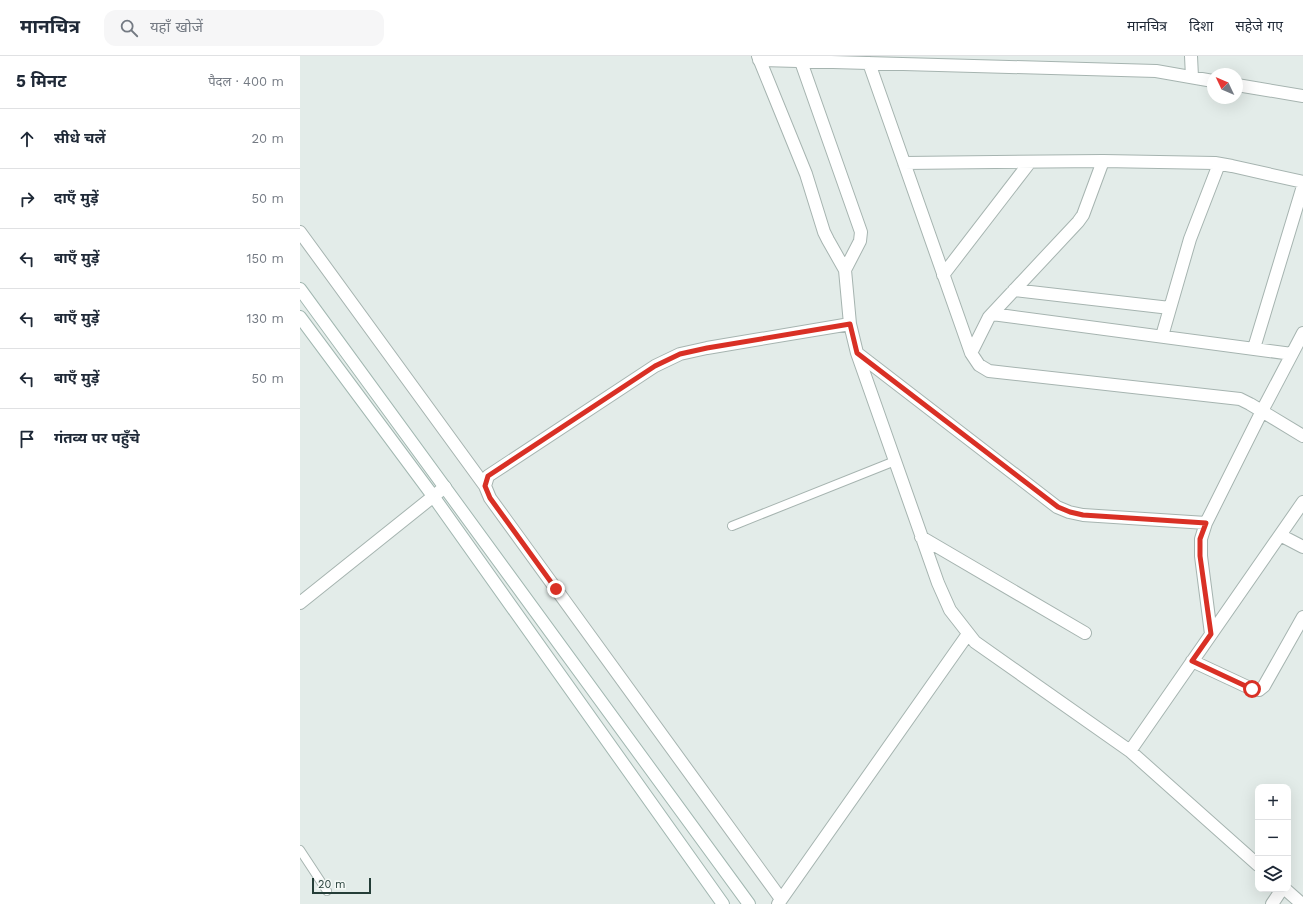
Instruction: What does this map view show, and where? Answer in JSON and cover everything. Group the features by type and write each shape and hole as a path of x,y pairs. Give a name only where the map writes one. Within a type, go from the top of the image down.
{"street":[{"path":"1191,56 1192,77"},
{"path":"1207,80 1156,71 886,60 869,63 759,58 806,174 824,232 845,270 850,324 857,353 921,537 950,610 974,642 1130,751 1255,862"},
{"path":"799,59 861,232 860,240 845,270"},
{"path":"869,63 971,353 979,364 990,371 1240,399 1303,436"},
{"path":"1243,86 1303,96"},
{"path":"904,163 1103,161 1219,164 1303,182"},
{"path":"971,353 986,322 992,314 1083,215 1103,161"},
{"path":"943,275 1030,162"},
{"path":"1162,336 1190,238 1219,164"},
{"path":"1254,348 1303,186"},
{"path":"300,232 485,486 490,498 783,902 968,634"},
{"path":"300,289 749,904"},
{"path":"1014,290 1170,308"},
{"path":"992,314 1292,354"},
{"path":"300,317 433,496 723,904"},
{"path":"485,486 488,476 655,366 680,354 707,348 850,324"},
{"path":"1211,634 1200,556 1200,539 1206,523 1262,411 1303,333"},
{"path":"857,353 1058,507 1083,515 1206,523"},
{"path":"300,603 445,487"},
{"path":"1130,751 1303,502"},
{"path":"1280,535 1303,547"},
{"path":"921,537 1085,633"},
{"path":"1192,661 1252,689 1259,690 1264,686 1303,617"},
{"path":"1272,904 1280,892"},
{"path":"1288,892 1302,904"}],"lane":[{"path":"732,526 895,461"},
{"path":"300,850 327,891"}],"route":[{"path":"556,589 490,498 485,486 488,476 655,366 680,354 707,348 850,324 857,353 1058,507 1083,515 1206,523 1200,539 1200,556 1211,634 1192,661 1252,689"}]}
